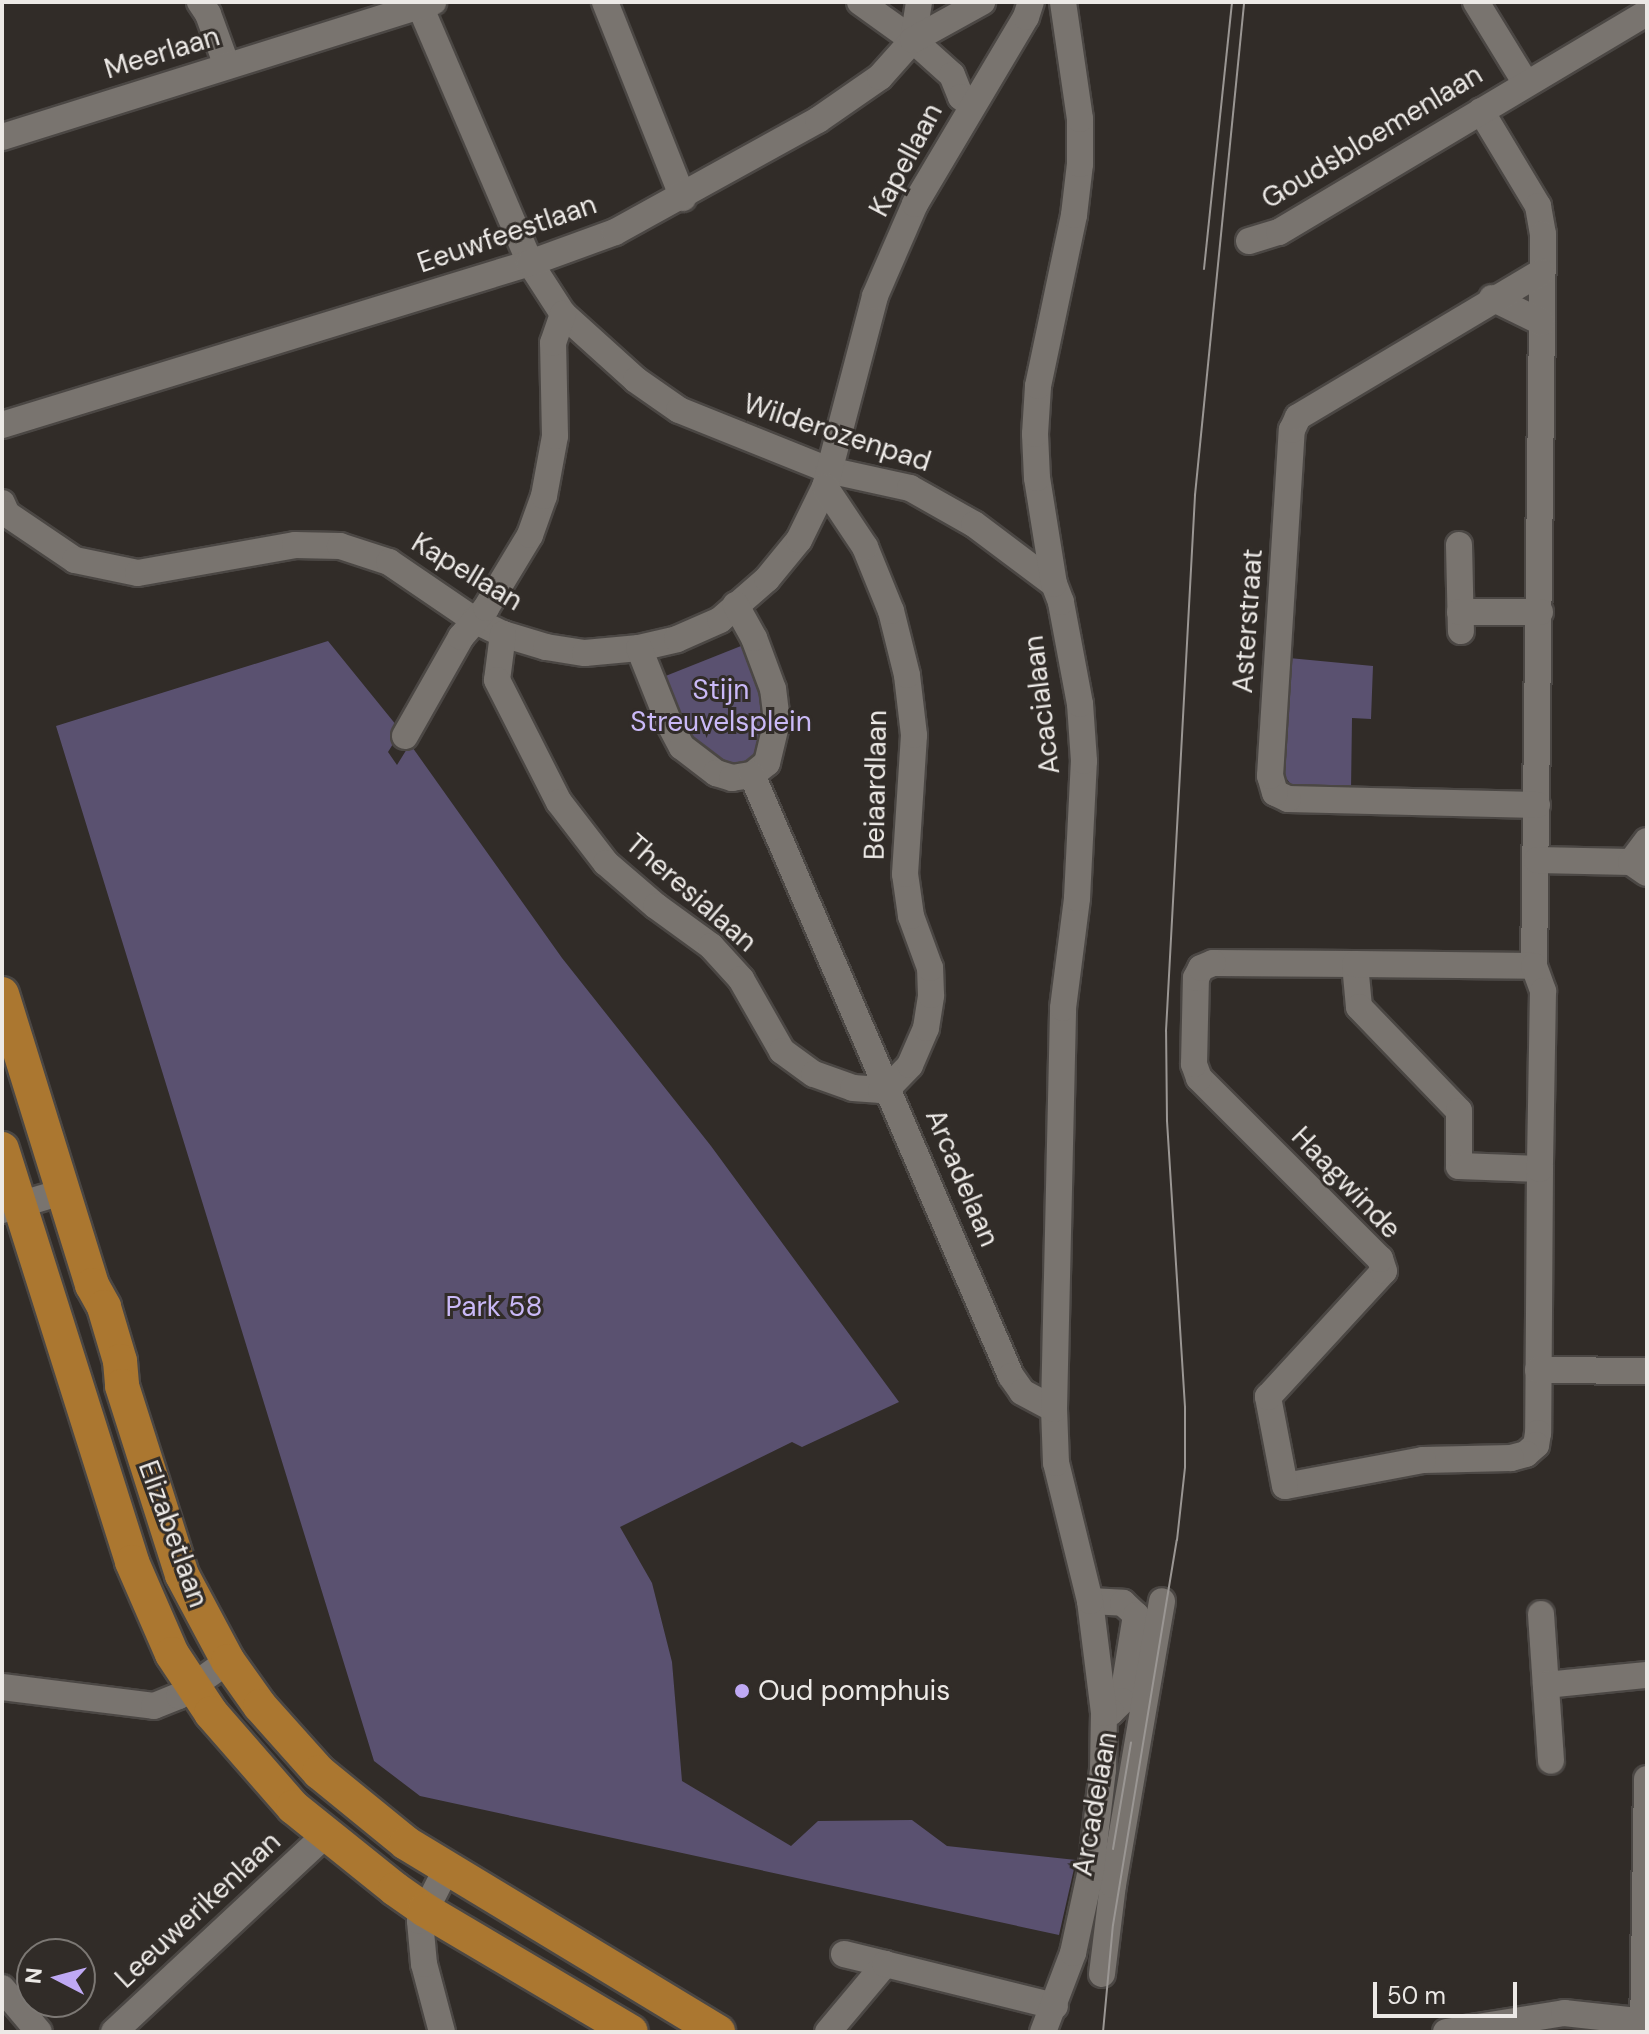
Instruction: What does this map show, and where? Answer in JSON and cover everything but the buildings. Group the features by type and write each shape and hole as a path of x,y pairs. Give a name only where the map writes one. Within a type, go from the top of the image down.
{"main road":[{"name":"Elizabetlaan","path":"2,994 92,1285 104,1307 120,1361 122,1386 182,1575 228,1661 260,1706 319,1772 398,1837 446,1870 718,2032"},
{"name":"Elizabetlaan","path":"2,1149 8,1208 132,1562 172,1654 194,1686 270,1784 325,1835 425,1910 631,2032"}],"street":[{"path":"200,2 208,14 227,66"},
{"path":"605,2 683,198"},
{"name":"Kapellaan","path":"860,2 913,40 952,75 961,97 971,105"},
{"path":"913,40 919,2"},
{"name":"Eeuwfeestlaan","path":"2,425 530,263 615,232 683,198 818,120 880,77 913,40 982,2"},
{"name":"Kapellaan","path":"2,503 7,514 75,560 138,573 295,545 340,546 389,562 474,620 503,634 546,647 585,653 639,648 677,639 720,620 767,579 799,540 826,478 875,296 915,204 1026,17 1031,2"},
{"name":"Acacialaan","path":"1054,1409 1063,1008 1083,835 1084,761 1080,704 1061,602 1054,584 1037,478 1035,434 1038,386 1074,215 1080,164 1080,119 1063,2"},
{"name":"Goudsbloemenlaan","path":"1476,2 1525,82"},
{"name":"Meerlaan","path":"2,137 427,4"},
{"name":"Wilderozenpad","path":"427,4 530,263 563,314 636,380 679,410 826,478 910,488 974,524 1054,584"},
{"name":"Goudsbloemenlaan","path":"1249,241 1279,232 1525,82 1647,13"},
{"path":"1481,111 1538,206 1543,234 1537,860 1642,859"},
{"name":"Asterstraat","path":"1537,805 1288,799 1275,793 1270,776 1292,430 1298,417 1492,298 1541,272"},
{"path":"1492,298 1541,322"},
{"path":"405,736 474,620 486,608 518,556 544,496 557,409 553,343 563,314"},
{"name":"Beiaardlaan","path":"826,478 865,547 891,611 907,675 914,735 905,874 911,916 930,968 931,995 926,1028 910,1065 889,1087"},
{"path":"1459,545 1460,621 1540,612"},
{"path":"639,648 682,747 716,773 732,778 752,775 767,763 777,721 773,689 754,638 736,605"},
{"name":"Theresialaan","path":"503,634 497,680 559,802 606,863 656,906 711,946 741,979 782,1051 814,1074 853,1088 881,1090 889,1087"},
{"name":"Arcadelaan","path":"752,775 1011,1376 1022,1392 1054,1409 1056,1463 1090,1601 1104,1713 1099,1812 1080,1922 1055,2006 1043,2032"},
{"name":"Haagwinde","path":"1534,966 1213,963 1201,968 1196,978 1194,1064 1199,1078 1380,1259 1384,1271 1268,1397 1285,1486 1423,1460 1511,1458 1526,1454 1536,1445 1543,991 1534,966 1537,860"},
{"path":"1355,964 1359,1007 1459,1111 1459,1166 1540,1169"},
{"path":"8,1208 62,1192"},
{"path":"1538,1370 1647,1371"},
{"name":"Arcadelaan","path":"1090,1601 1123,1603 1136,1615 1122,1701 1111,1712 1104,1713"},
{"name":"Arcadelaan","path":"1102,1974 1162,1601"},
{"path":"1541,1614 1551,1761"},
{"path":"2,1687 154,1706 194,1686 228,1661"},
{"path":"1546,1685 1647,1675"},
{"path":"1446,2032 1564,2013 1645,2025 1647,1779"},
{"name":"Leeuwerikenlaan","path":"114,2032 325,1835"},
{"path":"442,2032 424,1964 420,1921 446,1870"},
{"path":"1080,1922 1110,1924"},
{"path":"844,1954 1055,2006"},
{"path":"828,2032 885,1964"},
{"path":"2,1988 39,2032"}],"green space":[{"name":"Park 58","path":"328,641 401,731 388,752 397,765 410,744 562,958 711,1146 899,1402 802,1447 792,1442 620,1527 652,1583 672,1662 682,1781 791,1846 818,1821 912,1820 947,1846 1076,1860 1059,1935 420,1796 374,1761 56,726"},
{"name":"Stijn Streuvelsplein","path":"746,644 768,698 762,757 738,771 690,746 658,679"},
{"path":"1289,658 1373,666 1371,719 1352,718 1351,791 1292,786 1283,774"}],"tram line":[{"path":"1204,269 1232,2"},
{"path":"1103,2032 1113,1925 1177,1540 1185,1467 1185,1407 1167,1120 1166,1031 1195,495 1244,2"},
{"path":"1113,1849 1131,1743"}],"place":[{"name":"Oud pomphuis","path":"742,1691"}]}
